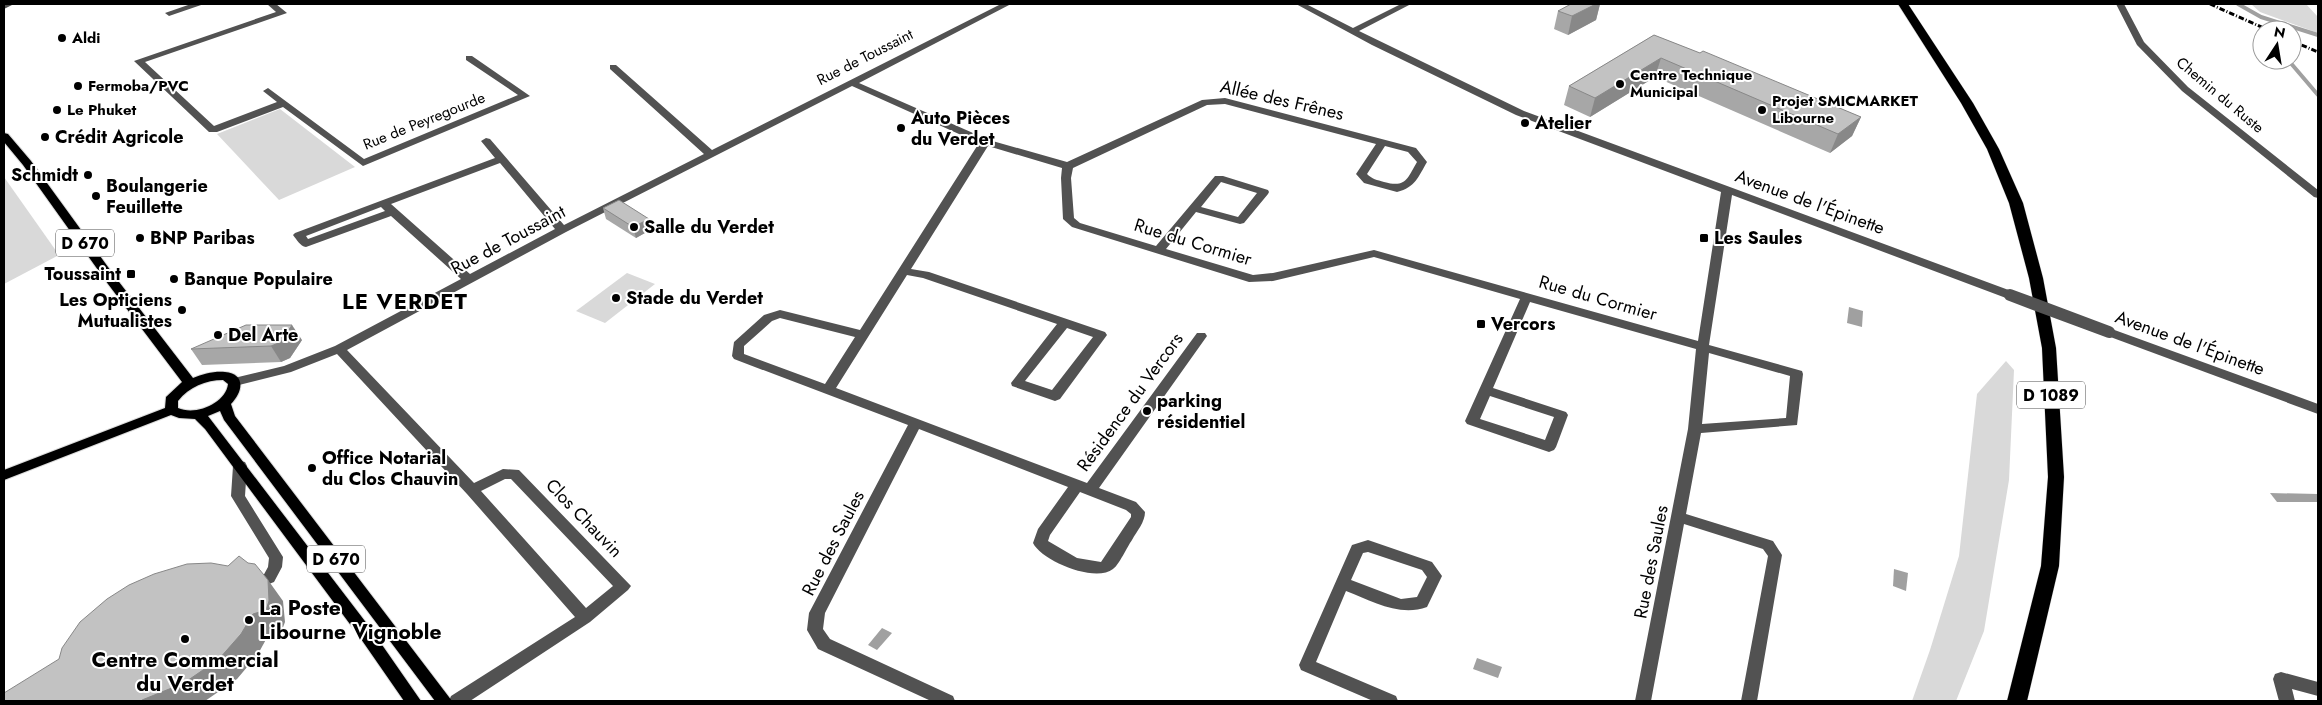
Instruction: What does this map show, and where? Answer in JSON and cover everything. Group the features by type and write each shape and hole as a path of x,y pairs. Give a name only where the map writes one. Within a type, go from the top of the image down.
{"highway":[{"name":"D 1089","path":"1903,4 1967,103 1994,149 2016,203 2036,278 2049,348 2056,477 2050,566 2029,646 2010,701"},
{"path":"2017,701 2029,646"}],"main road":[{"name":"D 670","path":"4,136 27,163 112,281 190,383"},
{"path":"218,376 226,376 235,382 234,392 224,403 198,414 181,415 172,410 171,400 175,394 190,383 218,376"},
{"name":"D 670","path":"224,403 235,425 444,701"},
{"path":"4,475 172,410"},
{"name":"D 670","path":"198,414 210,426 414,701"}],"street":[{"path":"4,6 10,4"},
{"path":"169,13 200,4"},
{"path":"271,4 283,13 139,61 213,130 284,103"},
{"name":"Rue de Toussaint","path":"235,382 287,369 339,349 562,230 850,82 1007,4"},
{"name":"Avenue de l'Épinette","path":"1300,4 1520,113 2318,409"},
{"path":"1353,31 1407,4"},
{"name":"Chemin du Ruste","path":"2120,4 2140,44 2185,89 2318,195"},
{"name":"Rue de Peyregourde","path":"268,91 364,163 525,96 469,58"},
{"path":"613,67 711,154"},
{"path":"850,82 986,142 1068,166"},
{"name":"Allée des Frênes","path":"1068,166 1205,102 1214,100 1382,142 1412,150 1422,162 1409,184 1397,189 1368,181 1361,174 1382,142"},
{"path":"486,141 562,230"},
{"path":"828,390 986,142"},
{"path":"393,212 306,244 299,234 502,159"},
{"name":"Rue du Cormier","path":"1068,166 1066,178 1069,219 1076,225 1253,280 1374,253 1703,346"},
{"path":"1160,250 1194,208 1219,178 1264,192 1240,221 1194,208"},
{"name":"Rue des Saules","path":"1643,701 1695,429 1703,346 1727,190"},
{"path":"383,203 469,280"},
{"path":"904,271 925,275 1064,324 1101,335 1055,396 1016,383 1064,324"},
{"path":"1486,390 1562,414 1549,447 1472,421 1527,296"},
{"path":"864,335 780,314 768,318 738,345 738,356 916,423 1082,489"},
{"name":"Résidence du Vercors","path":"1082,489 1131,506 1138,512 1138,518 1108,565 1102,568 1092,569 1048,552 1040,542 1042,533 1082,489 1201,336"},
{"path":"1695,429 1792,422 1797,374 1703,346"},
{"path":"339,349 472,490 585,618"},
{"name":"Rue des Saules","path":"916,423 817,613 815,630 824,644 947,701"},
{"path":"240,466 238,496 276,557 274,567 268,578"},
{"name":"Clos Chauvin","path":"457,701 585,618 624,586 514,474 503,474 472,490"},
{"path":"1679,517 1768,545 1775,554 1749,701"},
{"path":"1341,583 1401,605 1422,603 1434,576 1427,566 1368,546 1357,549 1341,583 1307,665 1390,701"},
{"path":"2287,701 2281,679 2318,689"}],"shaded area":[{"path":"2251,4 2306,4 2318,17 2318,33 2302,27 2302,20 2282,20 2260,12"},
{"path":"280,109 355,167 279,200 217,134"},
{"path":"4,177 59,255 4,284"},
{"name":"Stade du Verdet","path":"627,273 655,284 605,323 576,311"},
{"path":"1849,307 1863,311 1862,327 1847,323"},
{"path":"2006,361 2014,370 2009,480 1984,631 1956,701 1912,701 1959,556 1977,394"},
{"path":"2270,493 2318,494 2318,502 2277,502"},
{"path":"1894,569 1908,573 1906,591 1893,586"},
{"path":"882,628 892,633 877,650 868,645"},
{"path":"1477,658 1502,667 1498,678 1473,669"}],"building":[{"path":"1571,4 1596,4 1572,16 1558,11"},
{"path":"1654,35 1700,53 1703,51 1861,117 1838,134 1661,58 1595,98 1569,86"},
{"path":"619,200 649,219 633,227 603,208"},
{"path":"246,325 292,325 281,342 271,346 191,349"},
{"name":"Centre Commercial du Verdet","path":"239,556 248,563 255,564 268,580 269,601 266,610 253,614 241,634 219,659 184,683 141,701 4,701 4,693 59,659 62,648 80,622 107,599 129,585 154,574 187,564 211,563 228,566"}],"waterway":[{"path":"2238,4 2261,17 2318,35"},
{"path":"2297,70 2318,95"}],"railway":[{"path":"2210,4 2252,23"},
{"path":"2302,45 2318,52"}],"place":[{"name":"Aldi","path":"62,38"},
{"name":"Centre Technique Municipal","path":"1620,84"},
{"name":"Fermoba/PVC","path":"78,86"},
{"name":"Le Phuket","path":"57,110"},
{"name":"Projet SMICMARKET Libourne","path":"1762,110"},
{"name":"Atelier","path":"1525,123"},
{"name":"Auto Pièces du Verdet","path":"901,128"},
{"name":"Crédit Agricole","path":"45,137"},
{"name":"Schmidt","path":"88,175"},
{"name":"Boulangerie Feuillette","path":"96,196"},
{"name":"Salle du Verdet","path":"634,227"},
{"name":"BNP Paribas","path":"140,238"},
{"name":"Les Saules","path":"1704,238"},
{"name":"Toussaint","path":"131,274"},
{"name":"Banque Populaire","path":"174,279"},
{"name":"Stade du Verdet","path":"616,298"},
{"name":"Les Opticiens Mutualistes","path":"182,310"},
{"name":"Vercors","path":"1481,324"},
{"name":"Del Arte","path":"218,335"},
{"name":"parking résidentiel","path":"1147,411"},
{"name":"Office Notarial du Clos Chauvin","path":"312,468"},
{"name":"La Poste Libourne Vignoble","path":"249,620"},
{"name":"Centre Commercial du Verdet","path":"185,639"}],"district":[{"name":"LE VERDET","path":"405,301"}]}
